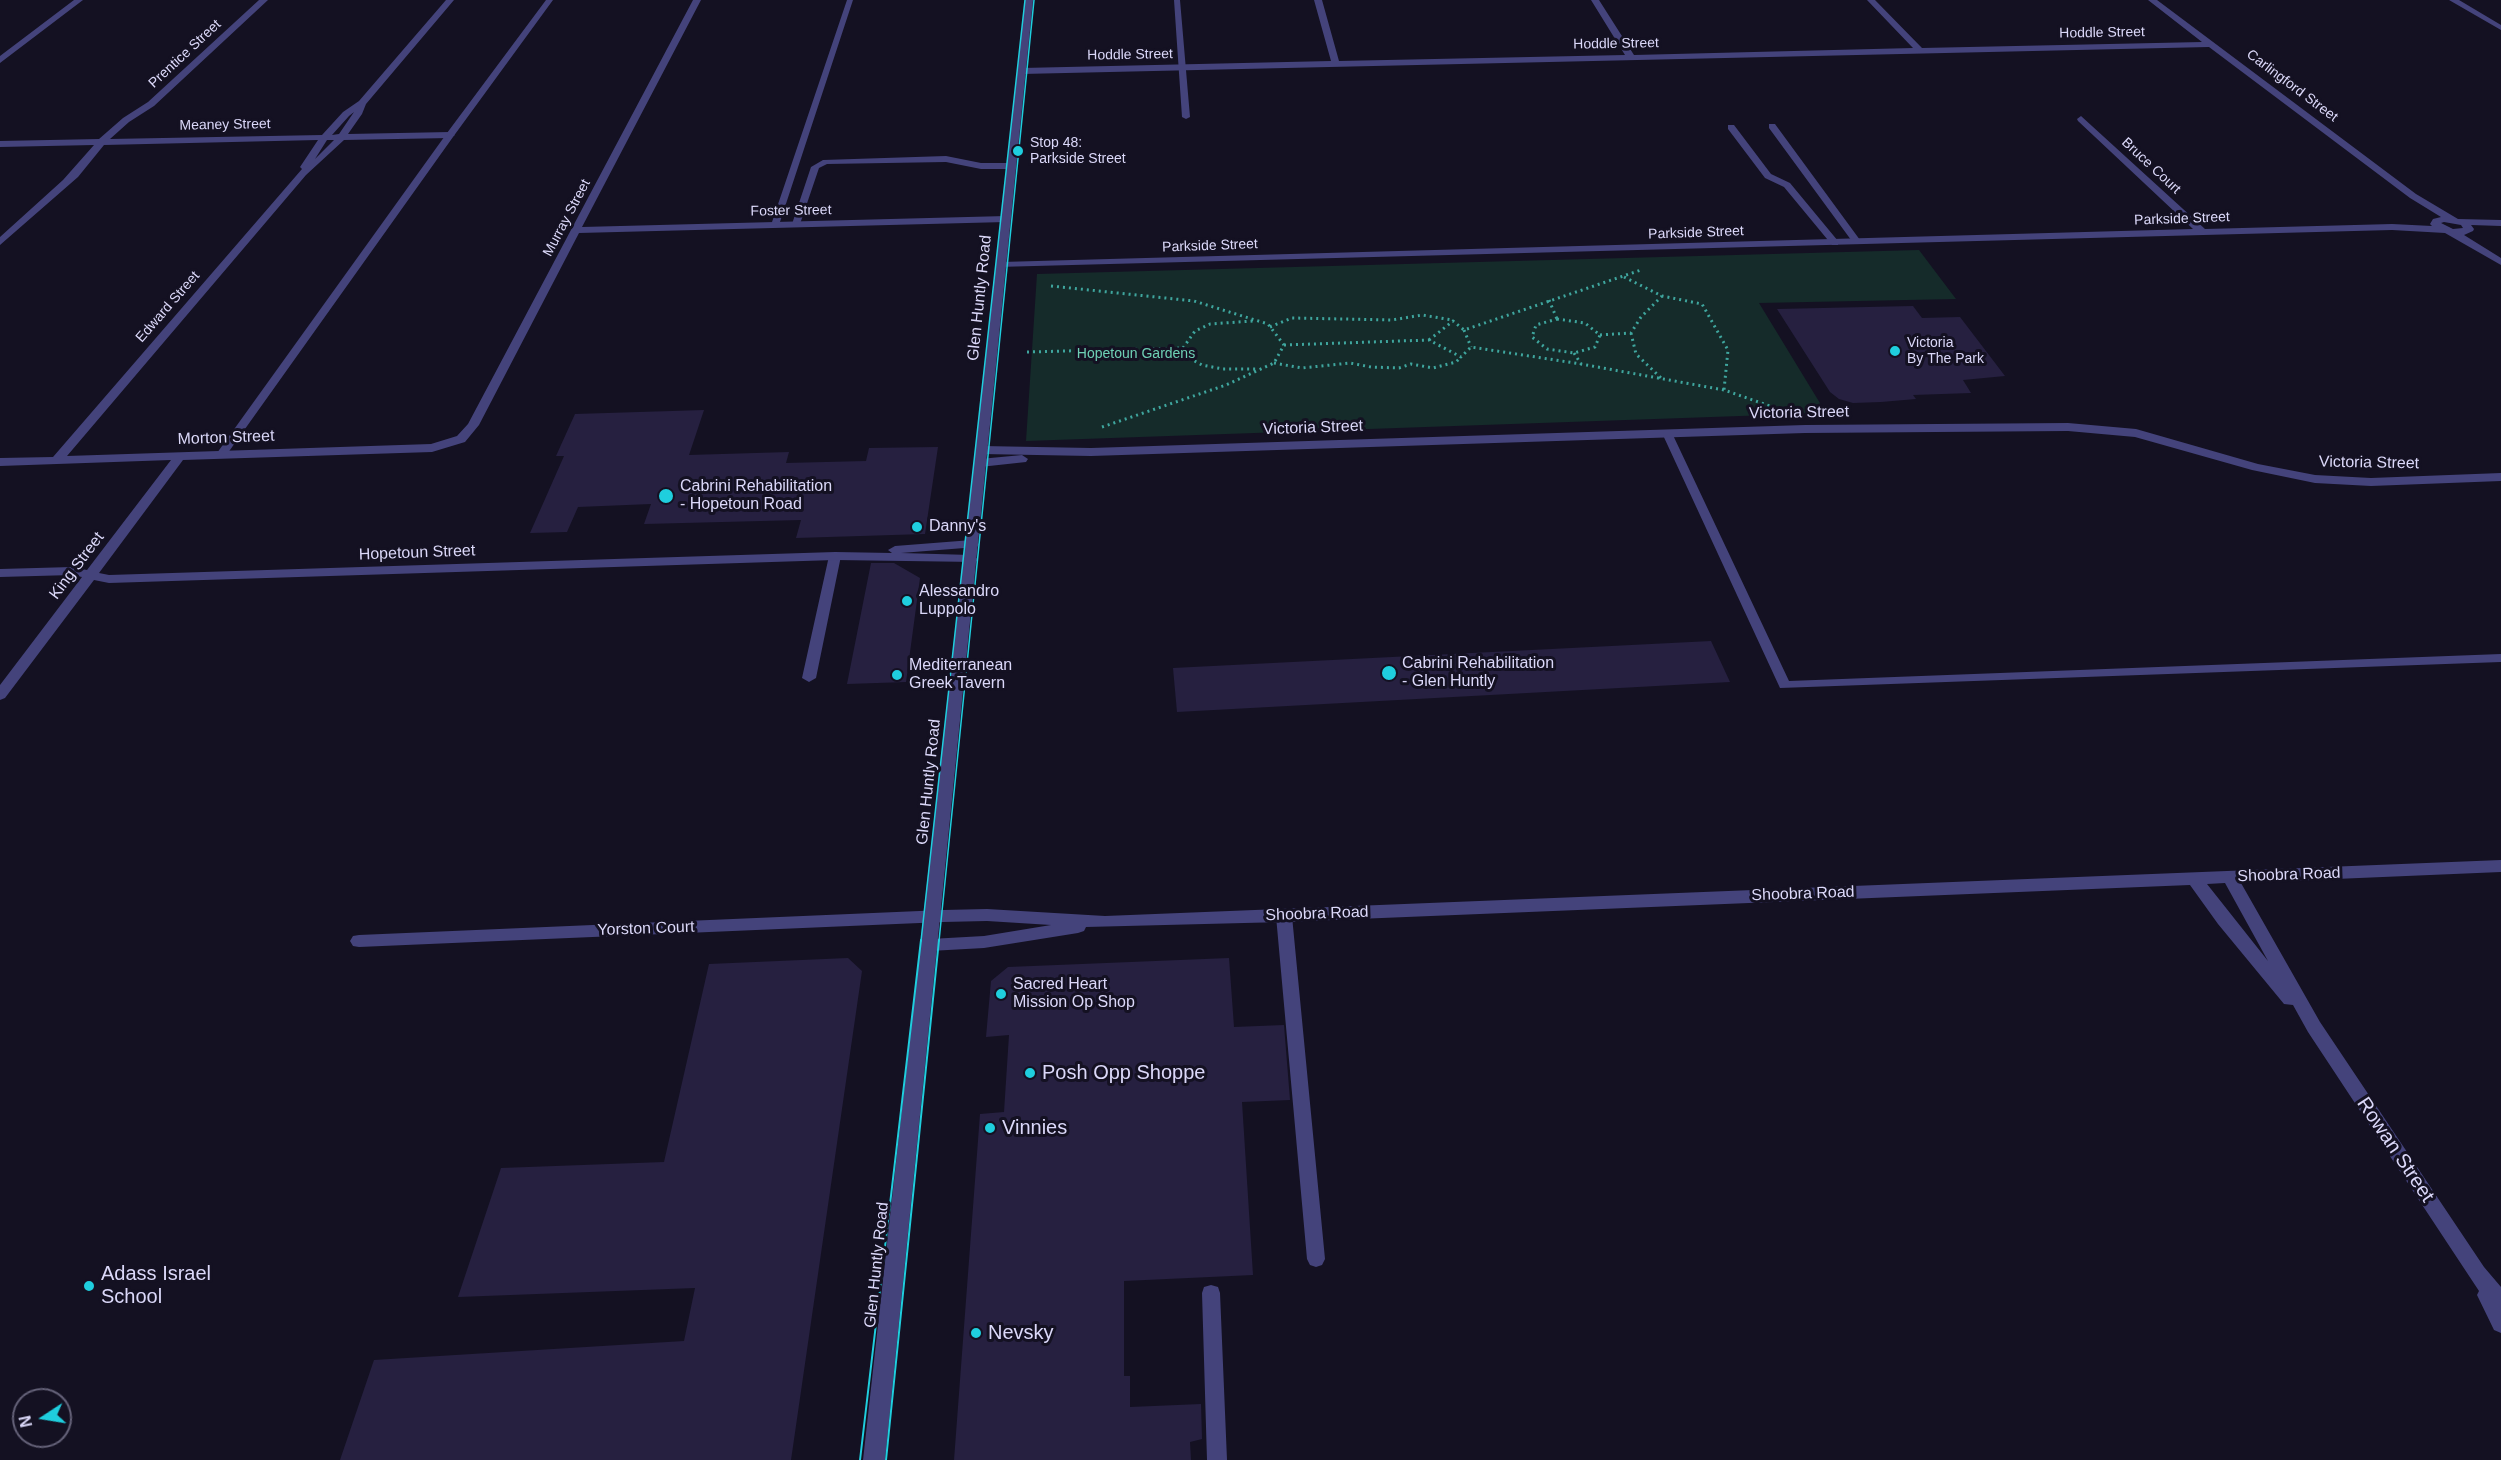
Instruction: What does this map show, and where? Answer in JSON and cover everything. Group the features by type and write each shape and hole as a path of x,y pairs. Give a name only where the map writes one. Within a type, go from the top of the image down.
{"street":[{"path":"0,60 79,0"},
{"name":"Prentice Street","path":"68,180 102,141 126,120 151,104 264,0"},
{"name":"Edward Street","path":"303,173 309,157 325,137 346,114 362,104 450,0"},
{"name":"Murray Street","path":"453,443 467,433 473,425 698,0"},
{"name":"Glen Huntly Road","path":"874,1460 1029,0"},
{"path":"1318,0 1336,64"},
{"path":"1595,0 1631,57"},
{"path":"1871,0 1919,50"},
{"name":"Carlingford Street","path":"2152,0 2413,196 2469,230"},
{"path":"2453,0 2501,28"},
{"name":"Hoddle Street","path":"1022,71 2211,44"},
{"name":"Prentice Street","path":"0,242 68,180 118,141 140,120 151,104"},
{"name":"Edward Street","path":"57,460 303,173 322,158 342,137 362,104"},
{"name":"Bruce Court","path":"2081,119 2202,232"},
{"name":"Meaney Street","path":"0,144 450,135"},
{"name":"Carlingford Street","path":"2413,196 2448,231"},
{"name":"Foster Street","path":"576,230 1006,219"},
{"name":"Parkside Street","path":"2392,227 2436,221 2457,221"},
{"path":"2457,221 2501,225"},
{"path":"2469,230 2501,225"},
{"name":"Parkside Street","path":"1001,265 2392,227 2448,231 2469,230"},
{"path":"2469,230 2499,261"},
{"path":"2448,231 2499,261"},
{"name":"Victoria Street","path":"981,456 1805,429 2068,427 2136,433 2256,467 2315,479 2371,482 2501,477"},
{"name":"Morton Street","path":"0,462 432,448 453,443"},
{"name":"King Street","path":"0,695 180,456"},
{"name":"Hopetoun Street","path":"0,573 72,571 109,579 972,552"},
{"name":"Shoobra Road","path":"933,917 987,915 1105,922 2501,866"},
{"name":"Rowan Street","path":"2230,877 2313,1027 2477,1273 2501,1303"},
{"name":"Rowan Street","path":"2194,878 2224,920 2313,1027"},
{"name":"Yorston Court","path":"359,941 933,917"},
{"name":"Shoobra Road","path":"930,945 984,942 1105,922"},
{"name":"Rowan Street","path":"2477,1273 2501,1323"}],"lane":[{"path":"221,455 450,135 550,0"},
{"path":"776,225 850,0"},
{"path":"1177,0 1186,117"},
{"path":"1772,126 1857,242"},
{"path":"1731,127 1762,170 1768,176 1787,185 1835,243"},
{"path":"796,224 815,167 826,162 946,159 981,166 1012,166"},
{"path":"1667,433 1785,686 2501,658"},
{"path":"808,678 835,556"},
{"path":"1284,916 1316,1259"},
{"path":"1211,1293 1217,1460"}],"path":[{"path":"1464,330 1642,269"},
{"path":"1624,276 1662,296 1702,304 1728,350 1724,390"},
{"path":"1041,285 1194,301 1258,321 1270,327 1284,345"},
{"path":"1662,296 1641,317 1631,333 1636,354 1662,379"},
{"path":"1549,300 1557,319"},
{"path":"1270,327 1292,318 1392,320 1422,315 1453,321 1464,330 1471,347"},
{"path":"1600,335 1595,347 1574,353 1547,349 1532,337 1536,325 1557,319 1585,323 1600,335 1631,333"},
{"path":"1183,348 1195,331 1210,324 1227,321 1258,321"},
{"path":"1429,340 1453,321"},
{"path":"1284,345 1429,340 1461,357"},
{"path":"1090,431 1226,385 1263,369 1274,363 1284,345"},
{"path":"1471,347 1724,390 1776,409"},
{"path":"1274,363 1302,368 1350,363 1371,367 1399,368 1411,364 1432,368 1456,362 1471,347"},
{"path":"1028,352 1183,348"},
{"path":"1183,348 1189,358 1202,365 1223,369 1263,369"},
{"path":"1574,353 1581,364"}],"green space":[{"name":"Hopetoun Gardens","path":"1919,250 1956,299 1759,303 1826,413 1026,441 1037,274"}],"building":[{"name":"Victoria By The Park","path":"1913,306 1922,318 1960,317 2005,376 1963,380 1971,393 1913,395 1916,399 1881,402 1853,403 1839,399 1830,392 1777,309"},
{"name":"Cabrini Rehabilitation - Hopetoun Road","path":"704,410 689,455 789,452 786,463 866,461 869,448 938,447 925,534 796,538 801,520 644,524 651,504 578,507 567,532 530,533 564,456 556,456 575,414"},
{"path":"871,563 894,563 920,578 906,682 847,684"},
{"path":"1711,641 1730,682 1177,712 1173,668"},
{"path":"848,958 862,971 791,1460 340,1460 374,1360 684,1341 695,1288 458,1297 501,1168 664,1162 709,964"},
{"path":"1229,958 1234,1027 1284,1025 1290,1100 1242,1102 1253,1275 1124,1281 1124,1376 1130,1376 1130,1407 1201,1404 1202,1439 1190,1442 1191,1460 954,1460 980,1114 1004,1112 1009,1035 986,1037 991,981 1008,967"}],"tram line":[{"path":"921,941 1025,0"},
{"path":"939,941 1034,0"},
{"path":"860,1460 921,940"},
{"path":"886,1460 939,940"}],"place":[{"name":"Stop 48: Parkside Street","path":"1018,151"},
{"name":"Victoria By The Park","path":"1895,351"},
{"name":"Cabrini Rehabilitation - Hopetoun Road","path":"666,496"},
{"name":"Danny's","path":"917,527"},
{"name":"Alessandro Luppolo","path":"907,601"},
{"name":"Cabrini Rehabilitation - Glen Huntly","path":"1389,673"},
{"name":"Mediterranean Greek Tavern","path":"897,675"},
{"name":"Sacred Heart Mission Op Shop","path":"1001,994"},
{"name":"Posh Opp Shoppe","path":"1030,1073"},
{"name":"Vinnies","path":"990,1128"},
{"name":"Adass Israel School","path":"89,1286"},
{"name":"Nevsky","path":"976,1333"}]}
